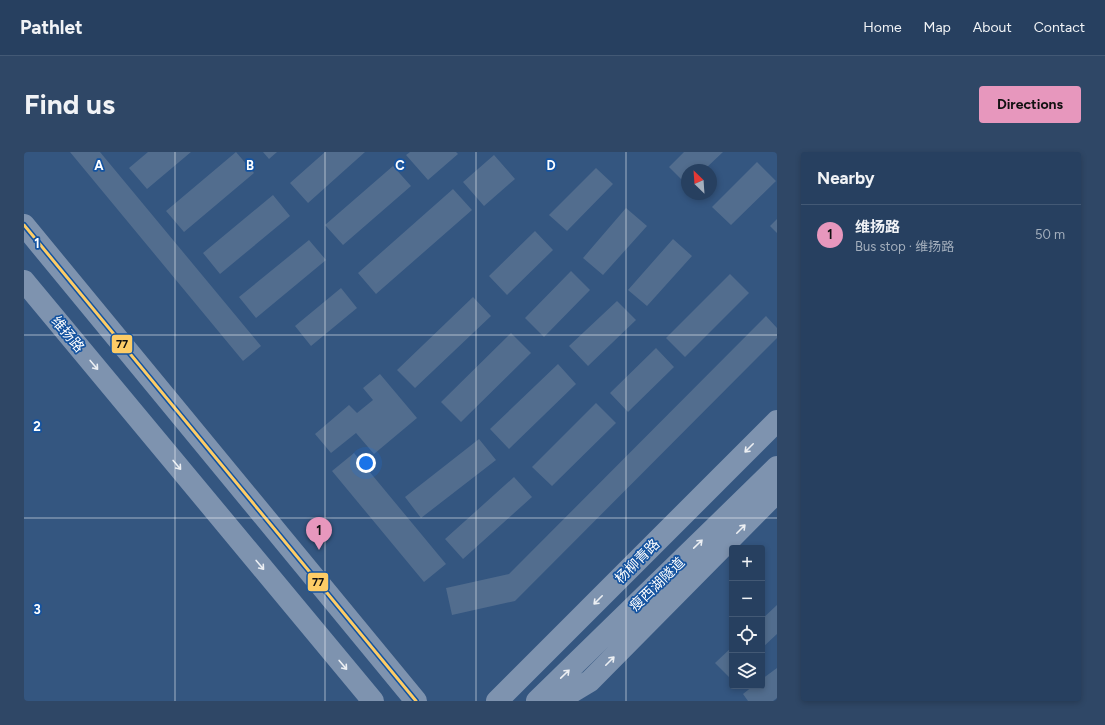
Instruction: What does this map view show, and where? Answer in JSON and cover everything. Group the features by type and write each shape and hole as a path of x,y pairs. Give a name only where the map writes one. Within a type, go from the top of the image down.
{"main road":[{"path":"24,225 416,701"},
{"name":"维扬路","path":"24,281 373,701"},
{"name":"杨柳青路","path":"497,701 777,421"},
{"name":"瘦西湖隧道","path":"537,701 777,467"},
{"path":"557,701 590,681 777,492"}],"building":[{"path":"70,152 100,152 261,346 243,361"},
{"path":"148,152 191,152 147,189 129,168"},
{"path":"236,152 254,173 184,232 166,211"},
{"path":"263,152 277,152 269,159"},
{"path":"325,152 365,152 308,203 290,183"},
{"path":"410,152 456,152 458,154 428,180 406,155"},
{"path":"684,152 723,152 710,164 681,164 681,179 669,167"},
{"path":"494,155 515,179 484,206 463,182"},
{"path":"757,162 776,181 731,225 712,207"},
{"path":"393,166 411,186 343,245 325,225"},
{"path":"596,168 613,184 567,231 549,215"},
{"path":"453,189 472,210 376,294 358,273"},
{"path":"273,195 290,216 220,274 203,253"},
{"path":"626,208 647,226 603,275 583,258"},
{"path":"777,219 777,233 770,226"},
{"path":"535,231 553,250 507,295 489,276"},
{"path":"673,239 692,256 647,306 628,290"},
{"path":"309,240 326,260 256,318 239,297"},
{"path":"571,271 590,290 544,337 525,318"},
{"path":"730,274 749,293 685,357 666,338"},
{"path":"341,288 357,308 311,346 295,326"},
{"path":"473,297 491,316 415,388 397,370"},
{"path":"617,301 636,320 588,366 569,346"},
{"path":"766,316 777,328 777,338 515,601 452,615 446,588 509,574"},
{"path":"511,333 531,353 461,422 441,402"},
{"path":"656,348 674,367 628,412 610,393"},
{"path":"558,364 576,384 509,449 490,429"},
{"path":"380,374 417,418 374,454 356,433 331,453 315,434 349,405 357,413 373,400 363,388"},
{"path":"596,403 616,423 552,486 532,467"},
{"path":"479,439 496,460 421,518 405,497"},
{"path":"354,453 446,564 424,582 332,471"},
{"path":"514,477 532,497 463,559 445,539"},
{"path":"777,605 777,634 765,645 765,617"},
{"path":"729,650 729,677 715,663"},
{"path":"777,668 777,698 773,701 748,701 743,694 749,689 765,689 765,677"}],"transit line":[{"name":"77","path":"24,225 416,701"}],"place":[{"name":"维扬路","path":"319,550"}]}
